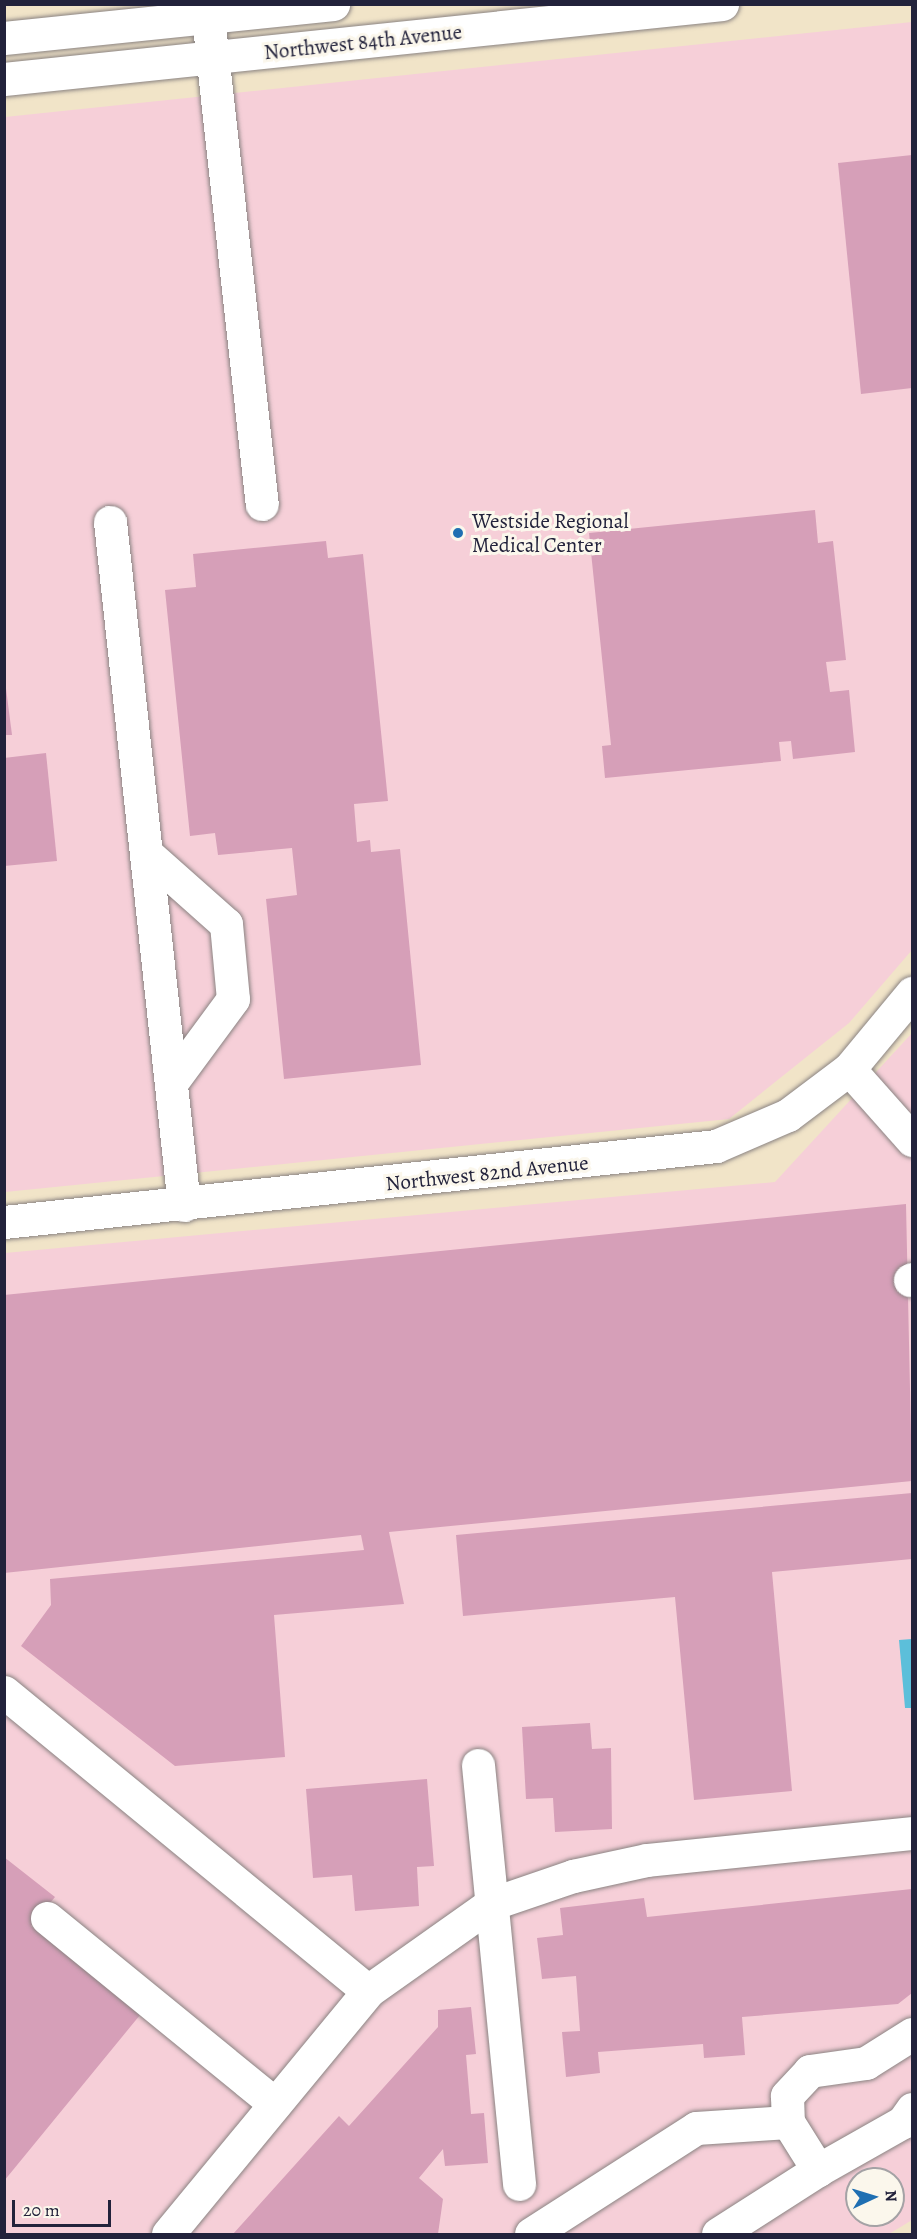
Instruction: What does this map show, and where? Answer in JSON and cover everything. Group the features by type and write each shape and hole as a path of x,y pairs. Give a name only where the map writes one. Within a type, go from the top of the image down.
{"street":[{"name":"Northwest 84th Avenue","path":"4,38 135,14 208,17 333,4"},
{"name":"Northwest 84th Avenue","path":"4,79 722,4"},
{"path":"135,14 140,65"},
{"path":"208,17 262,504"},
{"path":"110,522 184,1205"},
{"path":"146,853 226,924 233,999 171,1083"},
{"name":"Northwest 82nd Avenue","path":"4,1222 184,1205 716,1146 788,1114 849,1069 912,993"},
{"path":"849,1069 912,1140"},
{"path":"4,1692 368,1991"},
{"path":"478,1765 519,2184"},
{"path":"168,2235 368,1991 491,1904 573,1876 647,1860 912,1833"},
{"path":"47,1918 275,2104"},
{"path":"818,2170 788,2122 787,2096 800,2078 866,2063 911,2046"},
{"path":"718,2235 818,2170 903,2122 912,2109"},
{"path":"531,2235 696,2128 788,2122"}],"shaded area":[{"name":"Westside Regional Medical Center","path":"912,22 912,950 849,1023 729,1119 5,1192 5,117"},
{"path":"912,1033 912,2220 905,2224 905,2167 845,2167 845,2227 900,2227 889,2234 5,2234 5,1253 775,1182"}],"water":[{"path":"912,1639 912,1708 905,1708 899,1640"}],"building":[{"path":"912,155 912,388 861,394 838,163"},
{"path":"815,510 818,543 833,541 846,660 826,662 830,692 849,690 855,752 793,759 791,741 779,742 781,761 605,778 602,746 611,745 589,533"},
{"path":"326,541 328,558 363,554 388,801 354,804 357,842 370,840 371,852 400,849 421,1065 284,1079 266,899 297,895 292,848 218,855 215,833 190,836 165,590 196,587 193,554"},
{"path":"4,673 12,735 4,735"},
{"path":"46,753 57,861 4,866 4,758"},
{"path":"906,1204 912,1481 389,1532 404,1604 274,1615 285,1757 175,1766 21,1646 51,1605 50,1579 364,1550 361,1535 4,1573 4,1295"},
{"path":"912,1493 912,1559 772,1572 792,1791 694,1800 675,1597 463,1616 456,1535"},
{"path":"590,1723 592,1749 611,1748 612,1829 555,1832 553,1798 526,1799 522,1727"},
{"path":"427,1779 434,1866 417,1867 419,1906 355,1911 352,1875 313,1878 306,1789"},
{"path":"4,1857 55,1897 31,1926 140,2015 4,2181"},
{"path":"912,1889 912,1993 898,2004 742,2017 745,2055 704,2058 703,2044 598,2052 600,2073 566,2077 562,2032 580,2031 576,1976 542,1979 537,1938 563,1935 560,1908 644,1898 647,1917"},
{"path":"471,2007 476,2054 466,2055 471,2114 484,2113 488,2163 445,2166 443,2149 419,2178 443,2199 438,2234 233,2234 339,2116 349,2126 438,2027 438,2010"}],"place":[{"name":"Westside Regional Medical Center","path":"458,533"}]}
